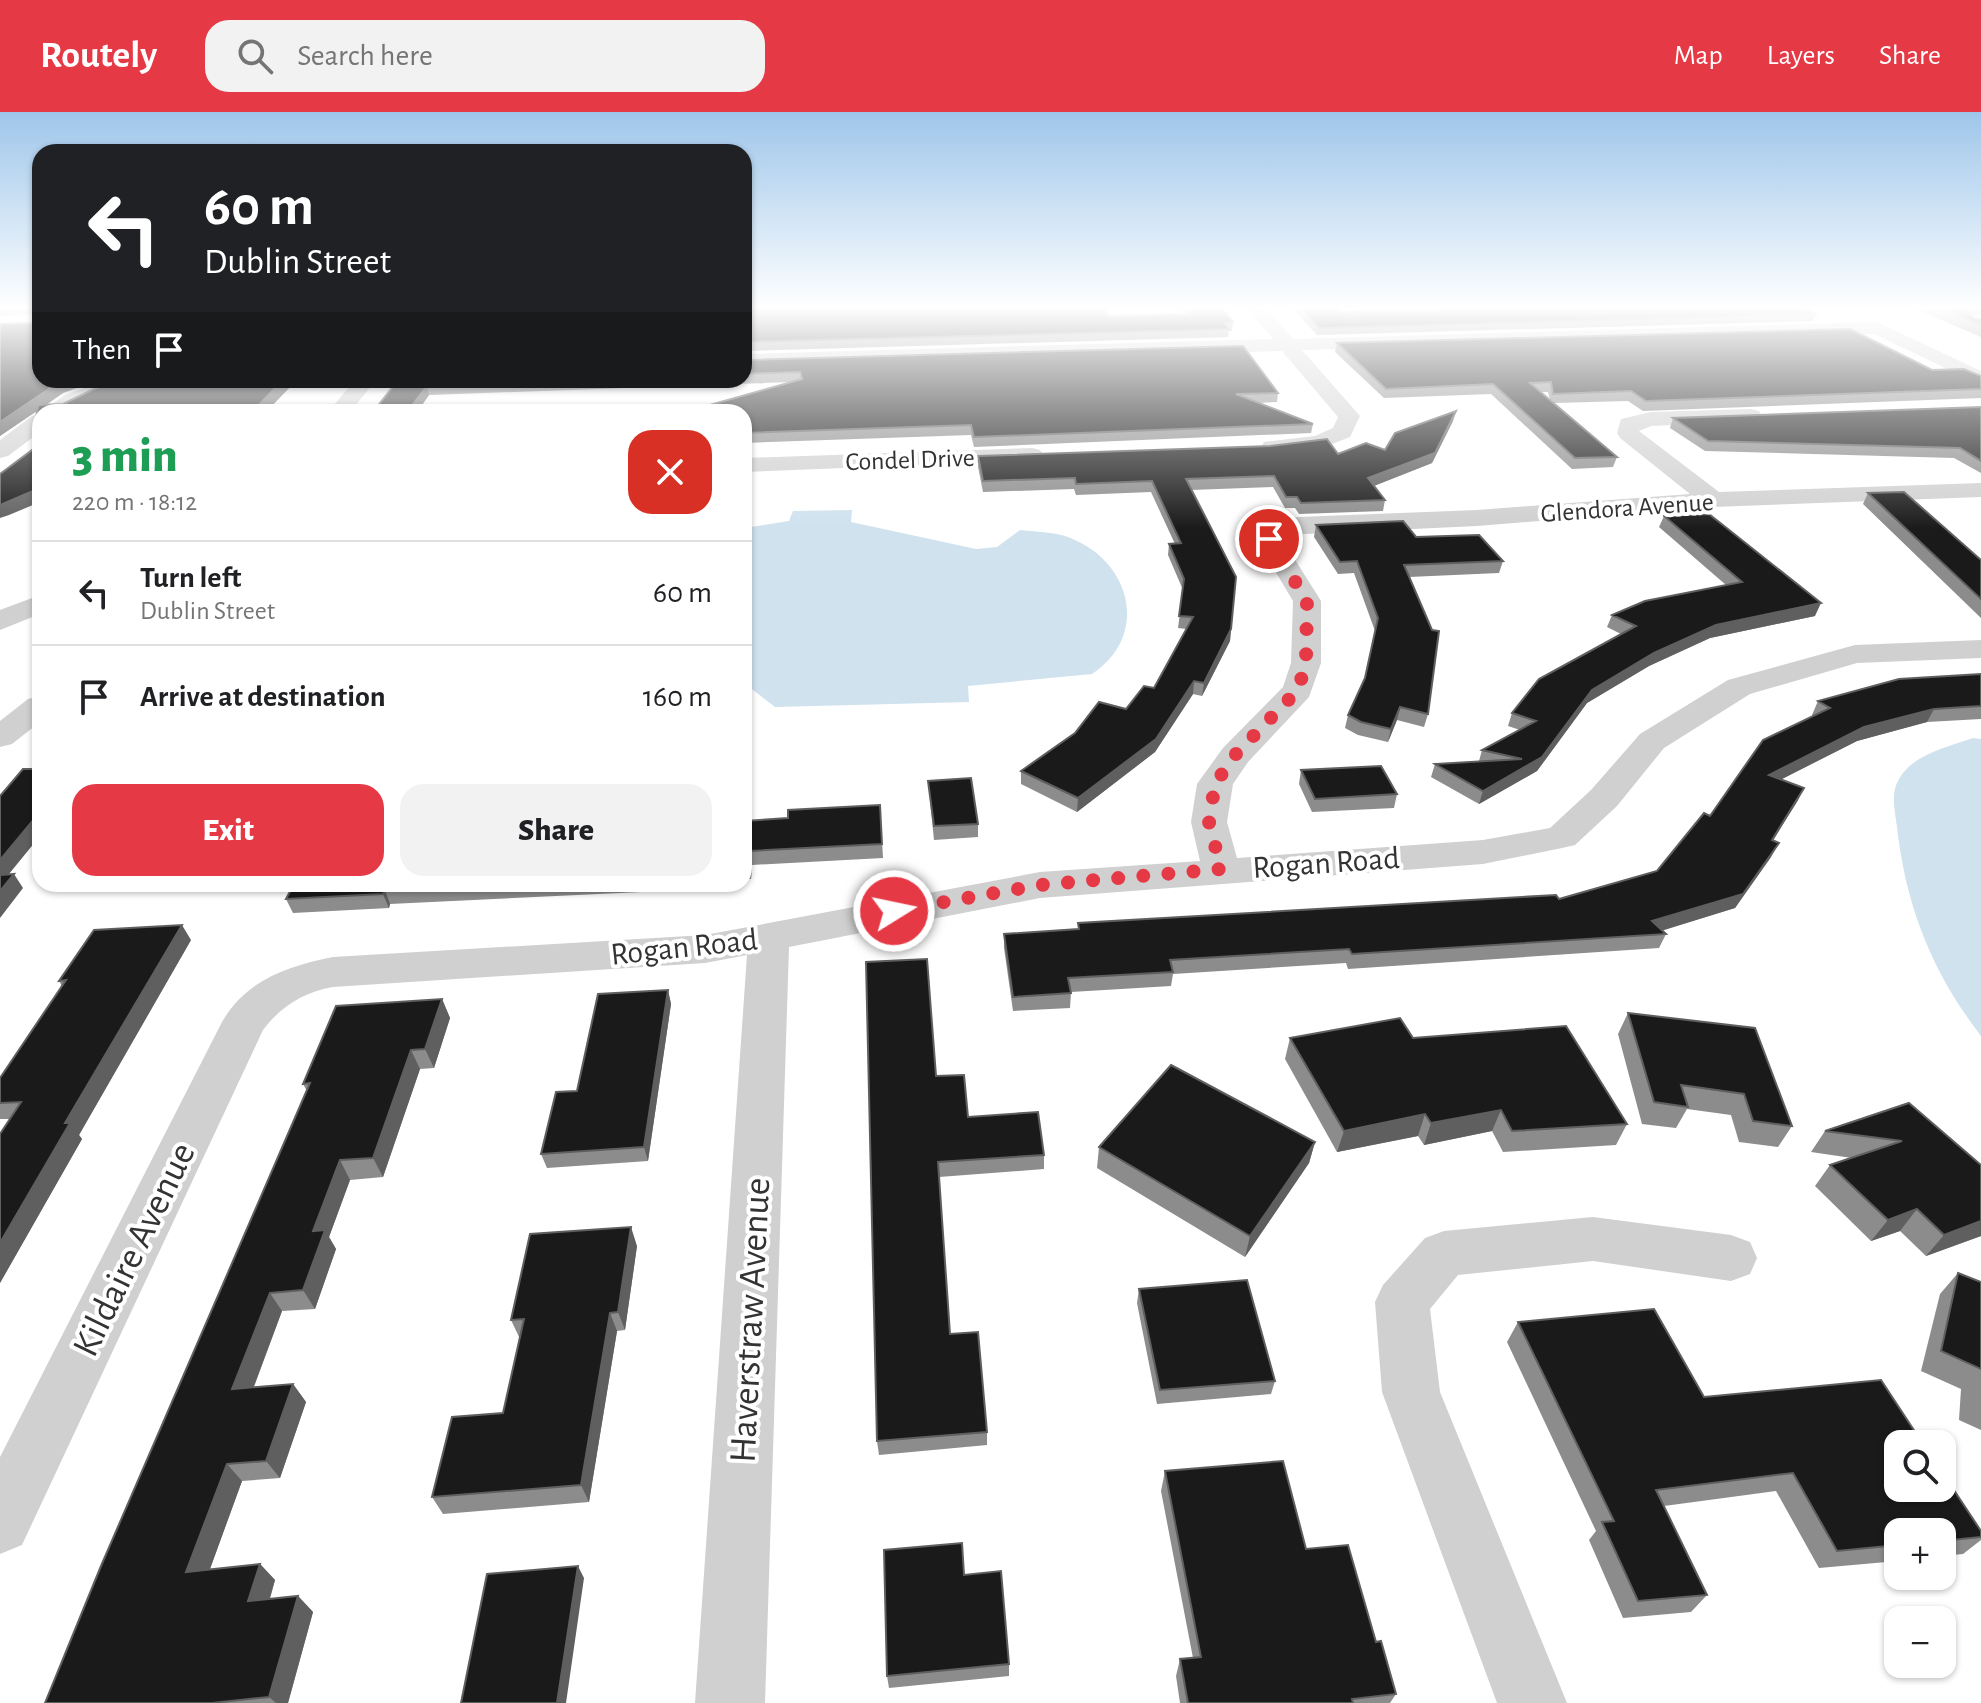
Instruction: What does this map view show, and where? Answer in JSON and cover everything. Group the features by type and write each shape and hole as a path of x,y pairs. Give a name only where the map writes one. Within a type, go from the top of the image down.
{"street":[{"path":"1253,448 1319,442 1342,432 1349,416 1317,380"},
{"path":"64,404 98,388"},
{"path":"346,404 359,388"},
{"path":"1713,500 1628,433 1629,424 1651,419 1779,415"},
{"path":"0,451 32,427"},
{"name":"Condel Drive","path":"752,465 1062,454"},
{"name":"Glendora Avenue","path":"1221,869 1209,822 1215,784 1235,755 1298,690 1306,663 1307,601 1269,539 1274,529 1298,525 1477,518 1713,500 1981,490"},
{"path":"0,621 32,607"},
{"name":"Rogan Road","path":"282,987 307,977 333,972 705,949 1040,885 1221,869 1483,852 1562,837 1604,798 1652,741 1739,687 1855,654 1981,649"},
{"path":"0,736 32,712"},
{"name":"Haverstraw Avenue","path":"730,1703 769,938"},
{"name":"Kildaire Avenue","path":"0,1523 244,1022 259,1002 282,987"},
{"path":"1532,1703 1411,1392 1402,1302 1444,1254 1593,1239 1731,1258"}],"water":[{"path":"852,510 851,522 976,549 997,547 1020,530 1069,537 1095,552 1121,584 1127,622 1121,641 1110,659 1092,674 968,686 969,702 775,707 752,689 752,527 789,521 793,511"},
{"path":"1973,738 1981,739 1981,1036 1948,988 1924,938 1907,884 1894,803 1899,779 1913,763 1932,752"}],"building":[{"path":"0,380 32,380 32,388 51,388 0,422"},
{"path":"798,380 1269,380 1278,393 1236,394 1313,424 974,437 971,425 752,433 752,404 713,404"},
{"path":"1377,380 1981,380 1981,389 1646,401 1631,391 1553,394 1551,382 1530,383 1617,457 1575,458 1493,384 1386,389"},
{"path":"96,388 275,388 260,404 63,404"},
{"path":"392,388 425,388 413,404 379,404"},
{"path":"1981,407 1981,461 1960,448 1708,441 1673,418"},
{"path":"1456,411 1435,453 1368,478 1385,500 1301,503 1297,497 1286,497 1274,476 1186,479 1236,577 1231,629 1204,683 1194,681 1156,739 1078,798 1021,771 1075,733 1099,702 1126,709 1144,686 1154,688 1193,617 1179,616 1184,579 1169,544 1181,543 1152,481 1076,484 1075,478 983,481 978,456 1270,446 1327,439 1338,454 1366,443 1385,450 1395,433"},
{"path":"32,450 32,491 0,505 0,474"},
{"path":"1904,492 1981,560 1981,599 1868,493"},
{"path":"1709,514 1821,603 1716,625 1654,653 1592,690 1542,757 1483,791 1435,764 1522,759 1482,750 1536,721 1512,713 1539,679 1636,626 1612,615 1645,601 1742,582 1664,516"},
{"path":"1403,521 1416,537 1479,535 1503,561 1404,565 1432,630 1439,631 1428,714 1400,707 1391,729 1361,722 1348,715 1365,678 1378,618 1357,561 1340,562 1316,525"},
{"path":"1981,674 1981,706 1934,709 1864,727 1769,775 1804,788 1772,840 1779,843 1743,894 1652,921 1666,934 1352,954 1349,949 1170,960 1173,972 1068,978 1071,993 1013,997 1004,934 1079,929 1078,923 1556,895 1559,899 1657,871 1704,813 1710,816 1763,740 1830,708 1818,701 1899,679"},
{"path":"1381,766 1397,794 1315,799 1301,770"},
{"path":"23,769 32,769 32,822 0,860 0,796"},
{"path":"971,778 978,824 934,826 928,781"},
{"path":"880,805 882,844 752,851 752,820 788,818 788,810"},
{"path":"14,874 0,891 0,875"},
{"path":"290,892 384,892 383,894 286,899"},
{"path":"182,925 65,1123 70,1123 0,1243 0,1134 21,1102 0,1103 0,1078 66,980 59,981 94,930"},
{"path":"927,959 936,1076 964,1075 968,1117 1038,1112 1044,1155 938,1162 950,1334 978,1332 987,1432 877,1441 866,962"},
{"path":"668,990 644,1147 541,1154 556,1092 577,1091 598,994"},
{"path":"442,999 425,1049 411,1050 373,1158 340,1160 313,1231 325,1230 303,1290 270,1293 232,1389 293,1384 266,1461 227,1464 186,1572 260,1564 248,1601 298,1596 269,1697 212,1703 45,1703 310,1083 303,1084 336,1006"},
{"path":"1628,1013 1755,1028 1792,1126 1753,1121 1744,1094 1681,1085 1688,1107 1654,1102"},
{"path":"1400,1018 1413,1038 1566,1026 1627,1124 1512,1131 1501,1110 1431,1123 1425,1114 1344,1131 1290,1038"},
{"path":"1171,1065 1315,1142 1250,1236 1099,1147"},
{"path":"1909,1103 1981,1165 1981,1221 1944,1235 1917,1209 1888,1220 1830,1165 1902,1141 1825,1131"},
{"path":"631,1227 618,1312 610,1313 581,1485 432,1497 452,1417 503,1413 524,1319 511,1320 530,1234"},
{"path":"1958,1273 1981,1282 1981,1369 1941,1351"},
{"path":"1247,1280 1275,1381 1160,1390 1139,1289"},
{"path":"1654,1309 1704,1397 1881,1380 1914,1430 1884,1430 1884,1502 1956,1502 1956,1493 1981,1531 1981,1537 1956,1540 1956,1518 1884,1518 1884,1546 1837,1551 1793,1473 1656,1490 1707,1595 1638,1601 1602,1522 1614,1521 1518,1322"},
{"path":"1283,1461 1306,1549 1348,1545 1376,1642 1381,1641 1396,1694 1352,1699 1353,1703 1188,1703 1180,1659 1201,1657 1165,1471"},
{"path":"962,1543 964,1575 1001,1571 1009,1664 887,1676 884,1550"},
{"path":"578,1566 557,1703 461,1703 487,1574"}],"route":[{"path":"894,911 1040,885 1221,869 1209,822 1215,784 1235,755 1298,690 1306,663 1307,601 1269,539"}]}
